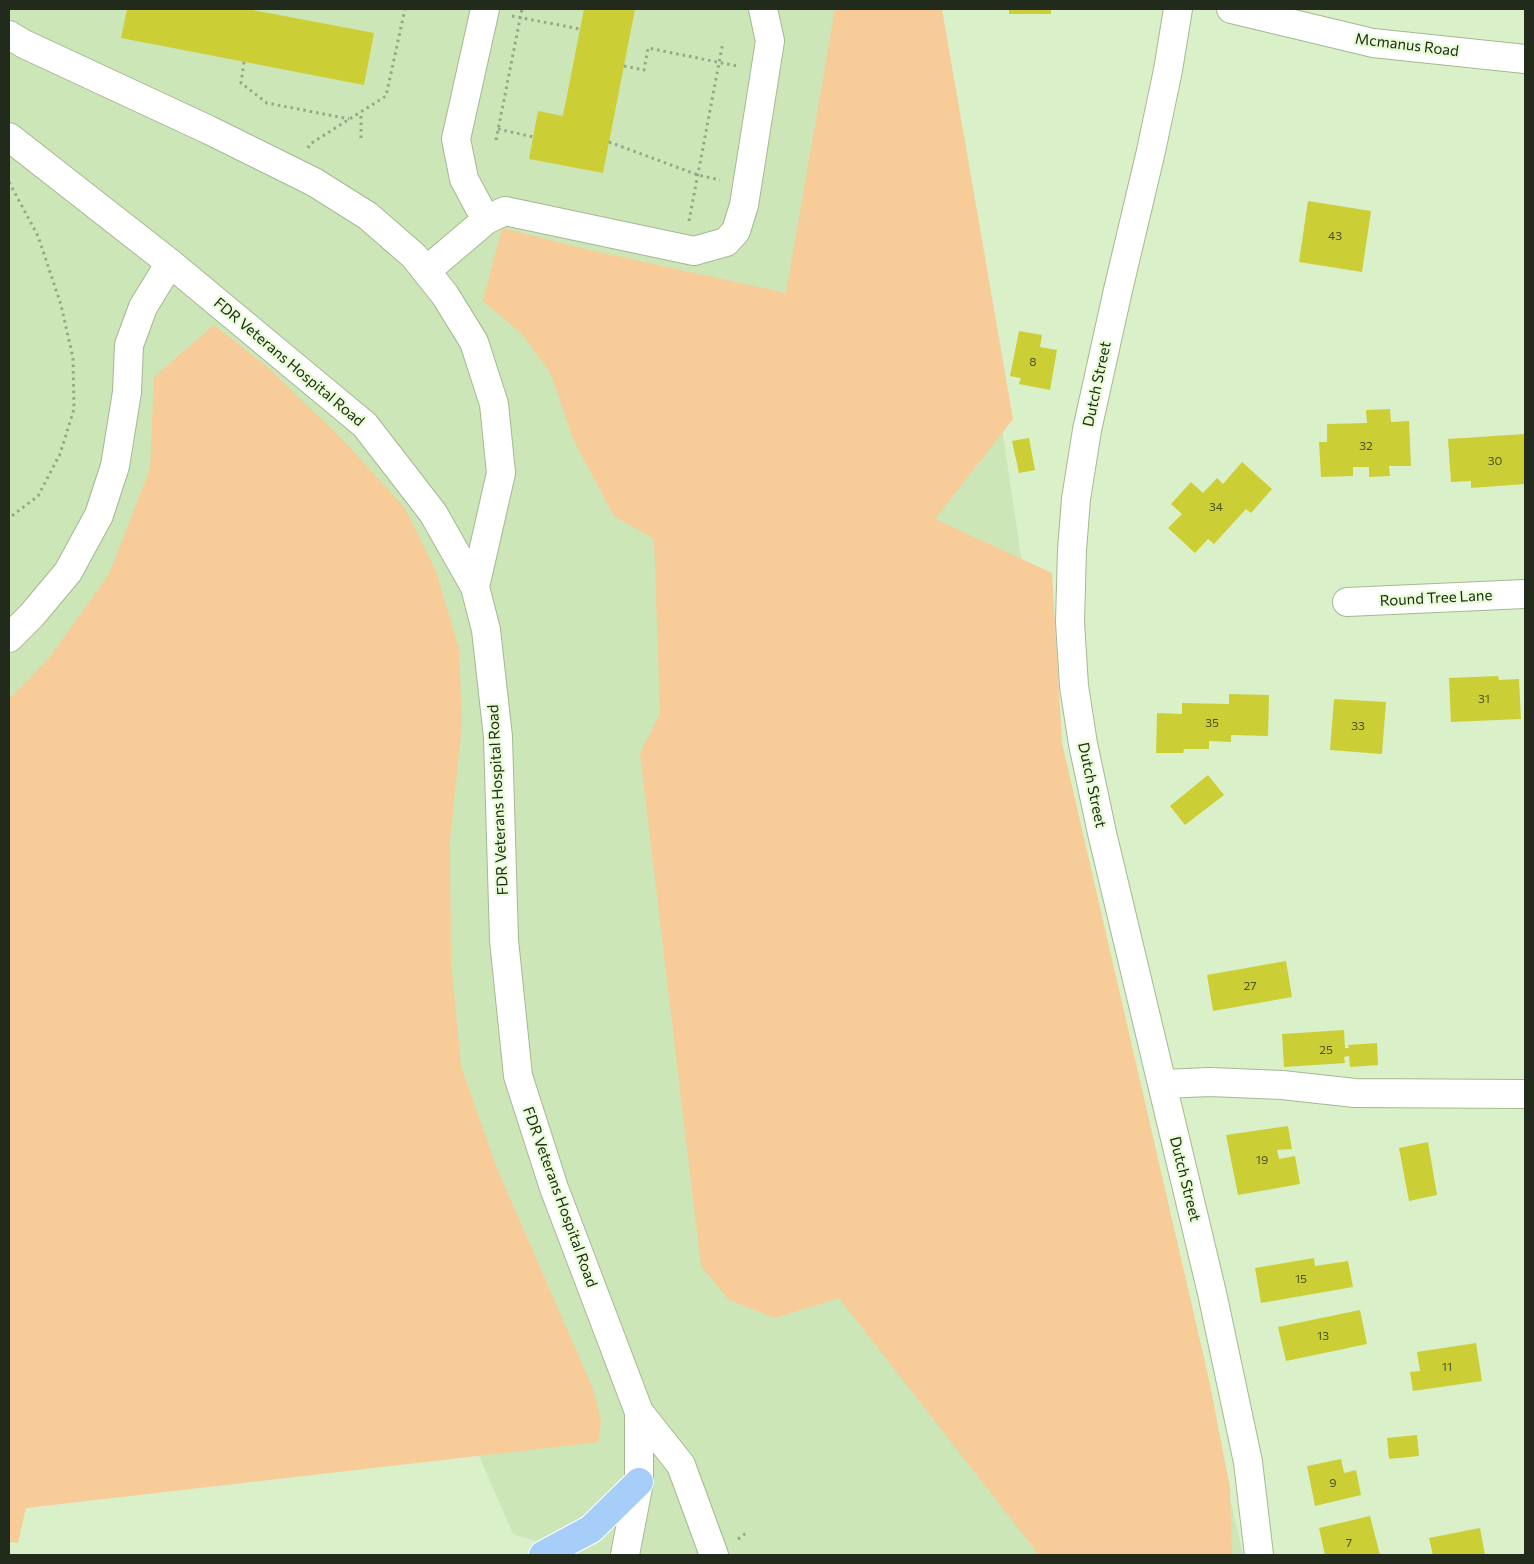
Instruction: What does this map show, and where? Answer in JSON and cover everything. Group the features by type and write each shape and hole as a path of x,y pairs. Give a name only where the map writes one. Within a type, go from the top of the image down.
{"main road":[{"path":"543,1555 591,1529 639,1482"}],"street":[{"path":"485,9 456,139 464,179 486,220"},
{"path":"426,271 486,220 505,211 694,251 726,242 736,231 744,205 770,41 764,9"},
{"name":"Dutch Street","path":"1178,9 1168,70 1151,151 1087,430 1076,499 1072,542 1070,613 1074,686 1083,744 1212,1293 1248,1462 1259,1555"},
{"name":"Mcmanus Road","path":"1231,9 1372,43 1525,59"},
{"path":"9,35 24,44 209,130 314,182 368,216 414,256 445,295 474,342 494,404 501,473 475,588"},
{"name":"FDR Veterans Hospital Road","path":"9,137 170,263 365,425 433,514 475,588 486,630 498,736 504,940 518,1076 554,1188 640,1412 639,1482 625,1555"},
{"path":"9,638 32,615 68,572 99,515 115,466 127,392 129,345 143,306 170,263"},
{"name":"Round Tree Lane","path":"1347,602 1525,594"},
{"path":"1162,1084 1210,1082 1282,1085 1355,1093 1525,1094"},
{"path":"640,1412 681,1465 714,1555"}],"path":[{"path":"310,144 386,96 405,9"},
{"path":"496,140 522,9"},
{"path":"520,18 580,29"},
{"path":"689,222 723,42"},
{"path":"624,66 644,70 648,48 719,63"},
{"path":"244,62 241,83 267,103 350,119"},
{"path":"361,138 362,112"},
{"path":"498,129 533,137"},
{"path":"609,142 698,175"},
{"path":"9,182 38,236 61,304 73,358 74,409 60,454 38,496 9,518"}],"shaded area":[{"path":"9,9 940,9 1031,624 1243,1555 578,1555 513,1534 385,1239 9,929"},
{"path":"835,9 942,9 1013,419 935,519 1052,573 1062,743 1208,1375 1230,1487 1232,1555 1036,1555 1036,1551 839,1298 775,1318 729,1300 701,1266 640,753 660,714 654,539 614,516 573,439 551,374 522,334 483,301 502,228 590,250 786,293"},
{"path":"214,325 266,366 343,440 405,508 436,571 459,649 462,724 450,841 451,960 461,1066 496,1166 593,1389 601,1420 599,1442 26,1508 18,1543 9,1542 9,699 49,658 109,574 150,469 154,377"}],"building":[{"path":"127,9 247,9 374,33 364,85 121,38"},
{"path":"584,9 635,9 603,173 529,159 538,111 563,116"},
{"path":"1009,9 1051,9 1051,14 1009,14"},
{"path":"1308,201 1371,211 1362,272 1299,262"},
{"path":"1019,331 1042,335 1040,347 1057,350 1050,390 1019,384 1021,378 1010,376"},
{"path":"1390,409 1391,422 1409,421 1411,466 1389,466 1390,476 1369,477 1369,467 1353,467 1353,476 1321,477 1319,442 1327,442 1327,424 1367,423 1366,410"},
{"path":"1525,434 1525,484 1471,488 1471,481 1451,482 1448,439"},
{"path":"1029,438 1035,470 1019,473 1012,441"},
{"path":"1242,462 1272,489 1251,513 1246,509 1214,544 1208,539 1195,553 1168,528 1182,514 1171,504 1191,482 1203,493 1217,478 1223,484"},
{"path":"1498,676 1499,680 1519,679 1521,719 1451,722 1449,678"},
{"path":"1229,694 1269,695 1268,736 1231,735 1231,742 1209,741 1209,749 1184,749 1183,753 1156,753 1157,713 1182,714 1182,703 1229,704"},
{"path":"1334,699 1386,702 1382,754 1330,750"},
{"path":"1208,775 1224,795 1185,825 1170,806"},
{"path":"1286,961 1292,997 1213,1011 1207,975"},
{"path":"1344,1030 1345,1048 1349,1048 1348,1045 1377,1043 1378,1065 1350,1067 1349,1056 1344,1057 1345,1063 1284,1067 1282,1034"},
{"path":"1288,1126 1292,1149 1277,1150 1279,1159 1295,1156 1300,1184 1238,1195 1226,1135"},
{"path":"1428,1142 1437,1195 1409,1201 1399,1148"},
{"path":"1314,1258 1315,1266 1348,1261 1353,1287 1261,1303 1255,1268"},
{"path":"1360,1310 1367,1344 1286,1361 1278,1327"},
{"path":"1476,1343 1482,1381 1413,1391 1410,1372 1420,1371 1417,1352"},
{"path":"1417,1435 1419,1456 1389,1459 1387,1438"},
{"path":"1341,1459 1344,1473 1356,1470 1361,1495 1315,1506 1307,1466"},
{"path":"1370,1516 1380,1555 1325,1555 1319,1528"},
{"path":"1480,1528 1485,1555 1433,1555 1429,1538"}]}
